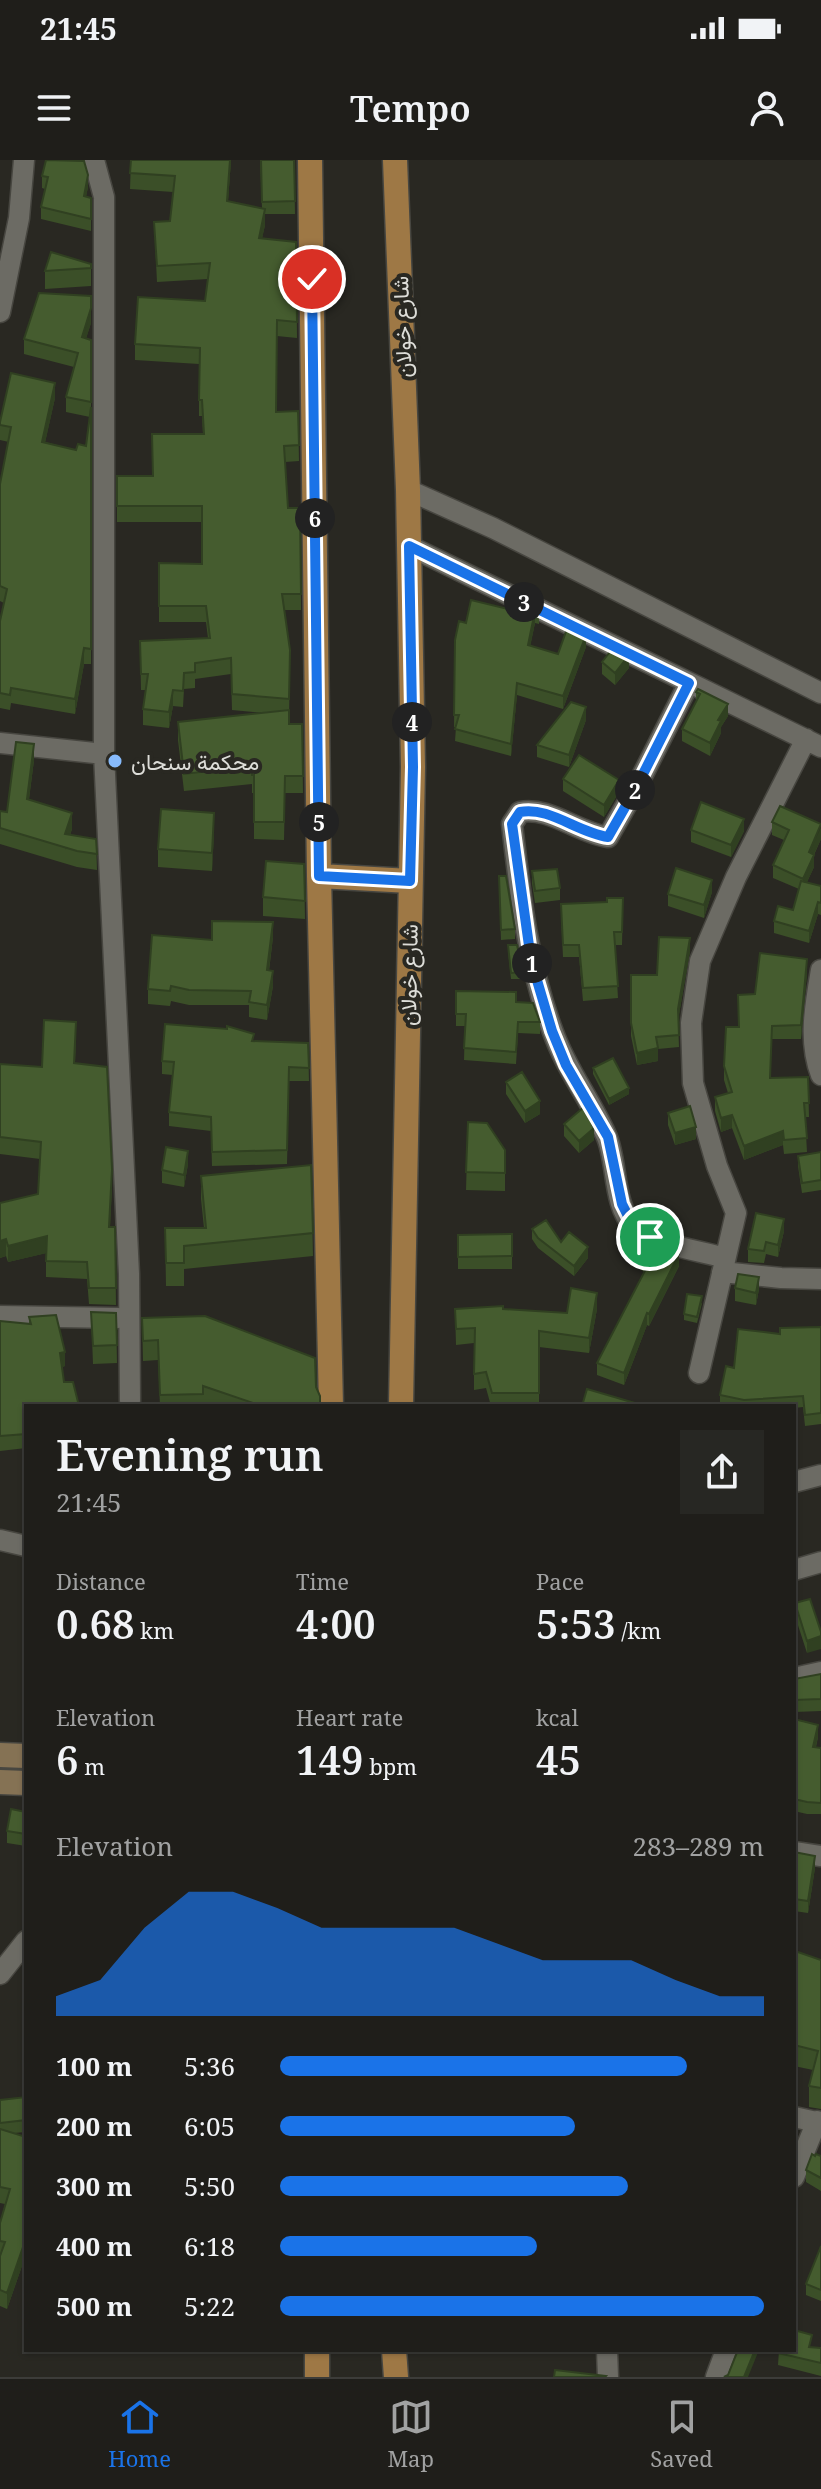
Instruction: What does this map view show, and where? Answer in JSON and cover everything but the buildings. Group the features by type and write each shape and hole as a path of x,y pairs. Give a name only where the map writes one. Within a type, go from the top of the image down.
{"main road":[{"path":"310,160 319,876 331,1404"},
{"name":"شارع خولان","path":"395,160 408,490 413,767 401,1404"},
{"path":"319,876 410,881"},
{"path":"317,2352 317,2377"},
{"path":"394,2352 396,2377"}],"street":[{"path":"0,312 19,218 24,160"},
{"path":"94,160 104,197 104,754 130,1318 130,1401"},
{"path":"408,490 493,528 821,693"},
{"path":"409,546 814,743 736,877 700,961 691,1023 693,1083 717,1166 736,1213 699,1373"},
{"path":"689,683 608,837 587,832 533,809 520,812 512,824 531,960 552,1031 566,1065 608,1137 622,1204 633,1226 650,1237 724,1265 781,1278 821,1279"},
{"path":"0,743 104,754"},
{"path":"821,970 814,1007 814,1055 821,1075"},
{"path":"0,1316 130,1318"},
{"path":"796,1481 821,1475"},
{"path":"0,1540 24,1546"},
{"path":"796,1569 821,1562"},
{"path":"796,1678 821,1672"},
{"path":"0,1755 24,1756"},
{"path":"0,1782 24,1783"},
{"path":"796,1852 821,1856"},
{"path":"0,1974 24,1944"},
{"path":"796,2117 819,2122 796,2173"},
{"path":"607,2352 608,2377"},
{"path":"716,2377 725,2352"}],"place":[{"name":"محكمة سنحان","path":"115,761"}],"route":[{"path":"312,279 319,876 410,881 413,767 409,546 689,683 608,837 587,832 533,809 520,812 512,824 531,960 552,1031 566,1065 608,1137 622,1204 633,1226 650,1237"}]}
